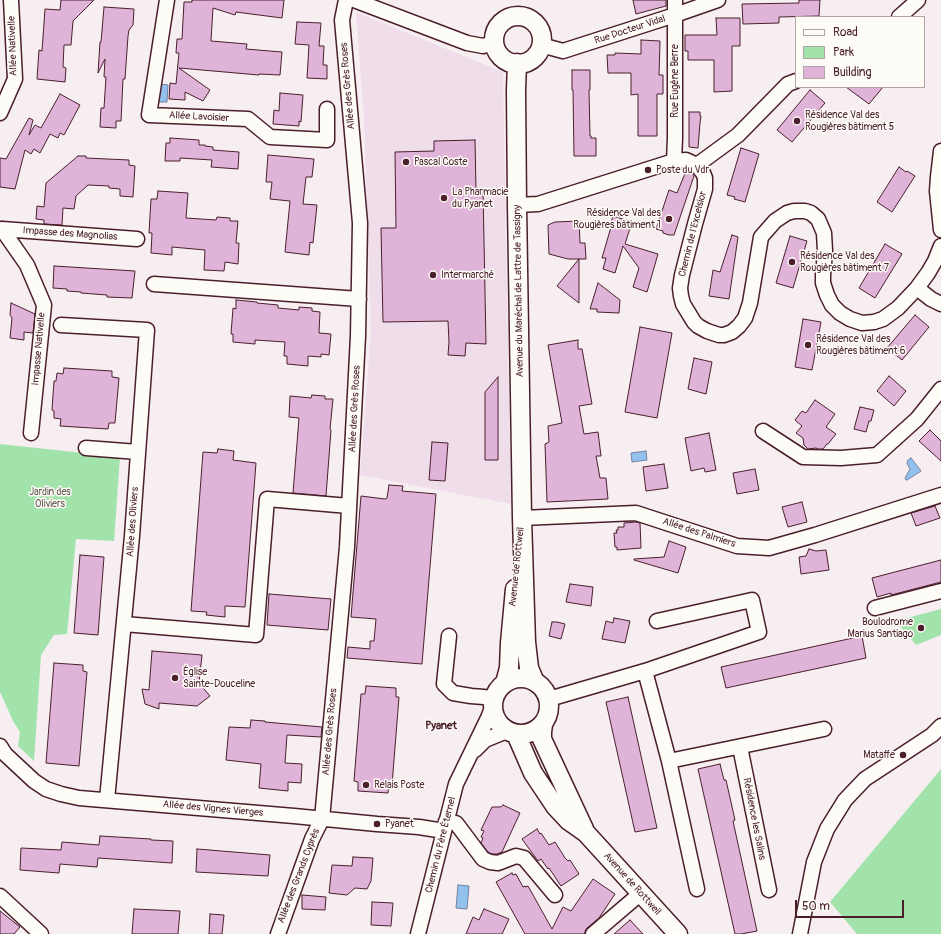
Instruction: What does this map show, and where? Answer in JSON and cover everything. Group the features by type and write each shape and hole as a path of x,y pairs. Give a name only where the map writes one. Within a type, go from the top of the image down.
{"main road":[{"path":"519,8 523,16 536,23 542,37 538,52 532,59 517,64 509,62 497,51 494,43 494,35 502,22 515,16 519,8"},
{"name":"Avenue du Maréchal de Lattre de Tassigny","path":"517,64 517,205 522,518"},
{"name":"Avenue de Rottweil","path":"522,518 526,642 529,668 534,680"},
{"name":"Avenue de Rottweil","path":"505,683 509,668 522,518"},
{"path":"522,678 534,680 545,690 549,698 550,708 548,717 543,725 535,731 526,734 512,732 500,724 495,716 493,703 494,698 498,689 513,679 522,678"},
{"name":"Avenue de Rottweil","path":"543,725 542,739 586,833"},
{"name":"Avenue de Rottweil","path":"512,732 533,773 555,806 570,821 586,833 678,934"}],"street":[{"name":"Allée Nativelle","path":"0,113 15,79 11,0"},
{"name":"Allée Lavoisier","path":"167,0 149,114 248,119 270,137 327,140 327,109"},
{"name":"Allée des Grès Roses","path":"322,819 347,547 358,336 360,223 342,20 346,0"},
{"path":"354,0 377,4 467,43 483,46 494,43"},
{"name":"Rue Eugène Berre","path":"674,161 675,0"},
{"name":"Rue Docteur Vidal","path":"541,45 564,51 718,0"},
{"path":"900,16 918,0"},
{"path":"517,205 538,204 674,161 686,160 697,165 738,135 788,84 795,81"},
{"path":"941,151 937,191 941,230"},
{"name":"Chemin de l'Excelsior","path":"697,165 705,178 705,189 682,275 680,288 683,304 694,322 706,331 716,335 724,335 734,331 741,324 748,309 762,237 775,221 787,213 794,211 805,211 818,219 822,226 825,242 823,275 825,289 836,309 856,322 868,323 879,321 887,317 898,308 917,288 935,262 941,246"},
{"name":"Impasse des Magnolias","path":"1,229 137,239"},
{"name":"Impasse Nativelle","path":"1,229 27,265 44,305 31,433"},
{"path":"154,284 359,299"},
{"path":"917,288 931,299 941,304"},
{"name":"Allée des Oliviers","path":"61,325 147,330 124,624 107,800"},
{"path":"763,431 802,457 841,458 877,455 917,419 941,389"},
{"path":"86,448 138,452"},
{"name":"Allée des Palmiers","path":"522,518 636,513 736,546 769,548 941,495"},
{"path":"124,624 256,635 267,499 349,506"},
{"path":"875,608 941,590"},
{"path":"549,698 645,671 759,632 752,600 657,621"},
{"path":"449,636 444,684 453,693 484,697 493,703"},
{"path":"645,671 669,761 697,889"},
{"name":"Chemin du Père Éternel","path":"418,934 456,784 488,718 493,703"},
{"path":"800,934 814,862 826,829 845,800 865,780 932,735 941,726"},
{"path":"669,761 824,730"},
{"name":"Chemin du Père Éternel","path":"468,758 476,748 486,740 512,732"},
{"name":"Allée des Vignes Vierges","path":"0,746 5,754 20,769 46,789 79,798 376,824 419,827 445,826"},
{"name":"Résidence les Salins","path":"740,747 769,890"},
{"name":"Allée des Grands Cyprès","path":"278,934 312,839 322,819"},
{"path":"445,826 456,823 483,859 490,862 498,863 516,856 524,858 555,895"},
{"path":"592,934 641,893"},
{"path":"0,896 41,934"}],"shaded area":[{"path":"356,12 503,72 511,504 360,475 371,331 364,119"}],"green space":[{"name":"Jardin des Oliviers","path":"0,444 120,457 114,541 76,539 67,634 54,635 41,655 34,761 18,746 20,732 13,721 0,692"},
{"name":"Boulodrome Marius Santiago","path":"941,609 941,635 916,645 896,621"},
{"path":"941,769 941,934 857,934 830,902"}],"water":[{"path":"159,84 168,85 167,102 158,102"},
{"path":"646,451 647,460 632,462 631,453"},
{"path":"911,458 921,471 906,480 905,478 910,469 907,463"},
{"path":"458,885 469,886 467,909 456,908"}],"building":[{"path":"61,0 94,0 73,21 71,45 64,45 63,67 66,68 65,82 37,79 39,50 42,51 45,9 60,10"},
{"path":"192,0 284,0 282,18 236,12 235,15 213,8 211,41 247,44 246,49 282,52 280,75 259,75 179,68 210,90 203,101 185,92 185,100 169,99 170,83 176,84 179,53 176,53 177,39 182,39 184,2 192,2"},
{"path":"633,0 666,0 666,6 636,14"},
{"path":"799,0 820,0 819,16 779,17 779,23 743,24 742,4 799,3"},
{"path":"104,7 134,9 133,25 129,30 128,36 125,79 123,79 121,121 116,121 116,128 100,127 101,108 104,108 106,77 104,77 105,59 98,73"},
{"path":"716,18 740,18 740,46 732,46 732,91 714,92 714,60 688,60 688,51 685,51 685,35 717,35"},
{"path":"297,22 321,23 319,46 324,46 323,65 327,65 327,79 307,78 309,45 295,44"},
{"path":"641,40 660,41 659,75 663,75 663,94 657,94 657,136 638,136 638,94 631,95 631,73 608,73 607,55 615,55 615,53 641,54"},
{"path":"572,70 590,70 590,136 591,138 596,138 596,156 574,156"},
{"path":"847,88 882,88 869,104"},
{"name":"Résidence Val des Rougières bâtiment 5","path":"810,90 825,103 792,142 777,130"},
{"path":"280,93 303,95 301,122 299,121 299,126 273,124 274,110 279,111"},
{"path":"60,94 80,105 64,135 60,133 58,138 50,134 40,153 34,149 31,154 25,150 15,189 0,187 0,158 6,159 29,118 33,120 29,135 35,125 41,128"},
{"path":"689,112 700,112 701,116 698,148 689,147"},
{"path":"170,138 199,140 199,145 213,147 213,150 239,152 238,169 211,167 212,160 180,158 180,161 165,161 166,143 170,143"},
{"name":"Intermarché","path":"475,140 476,190 483,190 486,344 466,343 465,356 448,355 448,321 383,322 381,228 396,228 395,152 434,151 434,141"},
{"path":"741,148 759,154 745,202 727,195"},
{"path":"268,155 314,159 312,177 306,177 303,204 317,205 313,243 310,242 309,255 285,252 290,201 270,199 272,182 266,182"},
{"path":"78,156 86,156 86,158 129,160 129,165 135,166 133,197 120,196 120,189 109,188 109,186 88,185 76,196 74,209 63,208 62,225 44,224 44,220 36,219 37,206 44,207 46,183"},
{"path":"899,167 915,176 892,212 877,202"},
{"name":"Résidence Val des Rougières bâtiment 1","path":"686,171 694,176 674,235 669,235 656,229 669,190 677,193"},
{"path":"158,191 188,193 186,218 216,220 217,217 230,218 230,221 238,221 236,243 239,243 238,264 225,262 224,271 204,270 205,250 172,247 172,255 151,253 152,233 149,233 151,199 157,199"},
{"path":"613,216 632,222 625,244 658,254 647,292 633,287 639,268 623,246 615,273 603,269 606,258 602,258"},
{"path":"579,221 580,243 585,243 586,259 568,259 549,254 548,225 555,222"},
{"path":"732,235 738,237 729,299 709,296 713,270 720,272"},
{"name":"Résidence Val des Rougières bâtiment 7","path":"790,236 807,241 793,288 776,283"},
{"path":"885,244 902,254 875,298 859,288"},
{"path":"579,259 579,303 557,286"},
{"path":"54,266 135,271 132,298 107,297 107,295 81,293 67,291 67,289 53,288"},
{"path":"598,283 620,300 619,313 597,312 597,309 590,309"},
{"path":"236,300 278,305 278,308 299,310 299,307 312,308 312,311 320,312 319,333 331,334 329,355 321,354 321,357 308,356 308,366 287,364 287,356 284,356 285,342 255,340 255,344 233,342 233,334 231,334 233,308 236,309"},
{"path":"11,303 35,314 33,333 24,332 24,340 10,338 12,318 10,315"},
{"path":"915,315 929,327 902,360 887,348"},
{"name":"Résidence Val des Rougières bâtiment 6","path":"803,319 821,322 812,370 795,367"},
{"path":"640,327 672,333 657,418 625,412"},
{"path":"578,340 578,349 582,349 592,404 579,406 584,434 598,432 601,456 596,456 600,478 606,478 608,499 547,502 545,444 549,442 548,426 562,423 548,345"},
{"path":"694,358 712,362 706,394 688,389"},
{"path":"64,368 112,371 112,377 119,378 115,423 109,423 108,429 60,426 61,419 54,418 54,411 52,410 54,381 56,381 57,373 63,374"},
{"path":"889,376 906,391 894,406 877,391"},
{"path":"498,377 498,460 485,460 485,392"},
{"path":"312,395 325,396 325,399 333,399 326,496 293,493 299,418 289,417 290,396 311,398"},
{"path":"815,400 835,414 826,427 836,434 823,449 808,449 804,445 803,438 796,433 802,426 795,420 802,411 806,413"},
{"path":"860,407 874,410 866,432 854,429"},
{"path":"930,430 941,441 941,461 919,441"},
{"path":"709,433 716,470 705,472 704,468 691,471 685,438"},
{"path":"432,442 448,443 445,481 429,480"},
{"path":"218,449 234,451 233,460 256,463 245,607 225,606 225,617 206,615 207,612 191,611 203,452 217,453"},
{"path":"664,464 668,488 646,491 643,467"},
{"path":"755,469 759,490 737,494 733,473"},
{"path":"389,485 403,486 402,491 436,494 422,664 347,658 348,647 370,649 370,641 374,641 376,619 351,617 361,496 385,499 387,498"},
{"path":"802,502 807,522 788,527 782,507"},
{"path":"935,506 940,518 916,526 911,513"},
{"path":"624,523 640,523 641,548 617,550 617,547 615,547 614,533 617,533 616,530 618,530 618,527 624,527"},
{"path":"669,541 686,547 678,573 634,560 664,557"},
{"path":"809,549 816,551 826,550 829,570 801,574 799,557 806,556"},
{"path":"80,555 104,557 98,635 74,633"},
{"path":"941,560 941,582 891,595 891,593 877,597 872,578"},
{"path":"570,584 593,587 591,606 566,602"},
{"path":"269,594 331,599 328,630 267,625"},
{"path":"614,618 630,621 625,643 602,639 606,621 613,623"},
{"path":"552,622 565,624 561,639 549,636"},
{"path":"862,636 866,658 726,688 721,667"},
{"name":"Église Sainte-Douceline","path":"152,651 202,655 199,683 210,696 197,706 159,703 159,709 145,704 142,689 149,690"},
{"path":"54,663 83,665 83,671 87,672 79,766 46,763"},
{"path":"366,686 396,688 396,697 399,697 392,785 389,784 388,793 358,791 358,782 354,781 361,694 365,694"},
{"path":"628,697 657,828 635,832 606,702"},
{"path":"251,720 322,727 321,737 287,735 285,763 302,764 301,783 288,782 288,791 259,788 261,764 226,760 229,727 250,728"},
{"path":"720,764 724,780 726,780 735,820 733,821 757,931 741,934 735,934 698,769"},
{"path":"503,805 520,813 502,852 492,854 488,852 481,843 483,838 481,837 484,831 481,830 492,807 501,807"},
{"path":"537,829 549,845 555,842 565,858 568,861 570,860 579,874 561,886 549,868 548,869 541,859 538,861 522,839"},
{"path":"100,836 173,841 172,863 98,858 97,867 60,864 59,873 20,870 21,848 61,850 62,842 99,845"},
{"path":"197,849 270,855 268,876 196,872"},
{"path":"353,857 373,858 371,881 367,889 355,888 347,895 329,893 332,865 352,866"},
{"path":"512,873 513,875 516,874 523,887 528,886 552,929 563,907 571,911 593,879 615,894 599,918 587,928 585,934 525,934 496,882"},
{"path":"302,895 326,897 325,910 302,909"},
{"path":"372,902 393,903 391,926 371,925"},
{"path":"134,909 180,911 178,934 132,934"},
{"path":"484,909 509,919 502,934 466,934 473,917 479,920"},
{"path":"0,911 20,927 14,934 0,934"},
{"path":"210,914 224,915 222,934 209,934"},
{"path":"630,920 643,934 614,934"}],"place":[{"name":"Résidence Val des Rougières bâtiment 5","path":"797,121"},
{"name":"Pascal Coste","path":"406,162"},
{"name":"Poste du Vdr","path":"648,170"},
{"name":"La Pharmacie du Pyanet","path":"444,198"},
{"name":"Résidence Val des Rougières bâtiment 1","path":"669,219"},
{"name":"Résidence Val des Rougières bâtiment 7","path":"792,262"},
{"name":"Intermarché","path":"433,275"},
{"name":"Résidence Val des Rougières bâtiment 6","path":"808,345"},
{"name":"Boulodrome Marius Santiago","path":"921,628"},
{"name":"Église Sainte-Douceline","path":"175,678"},
{"name":"Mataffe","path":"903,755"},
{"name":"Relais Poste","path":"366,785"},
{"name":"Pyanet","path":"377,824"}],"district":[{"name":"Pyanet","path":"441,726"}]}
